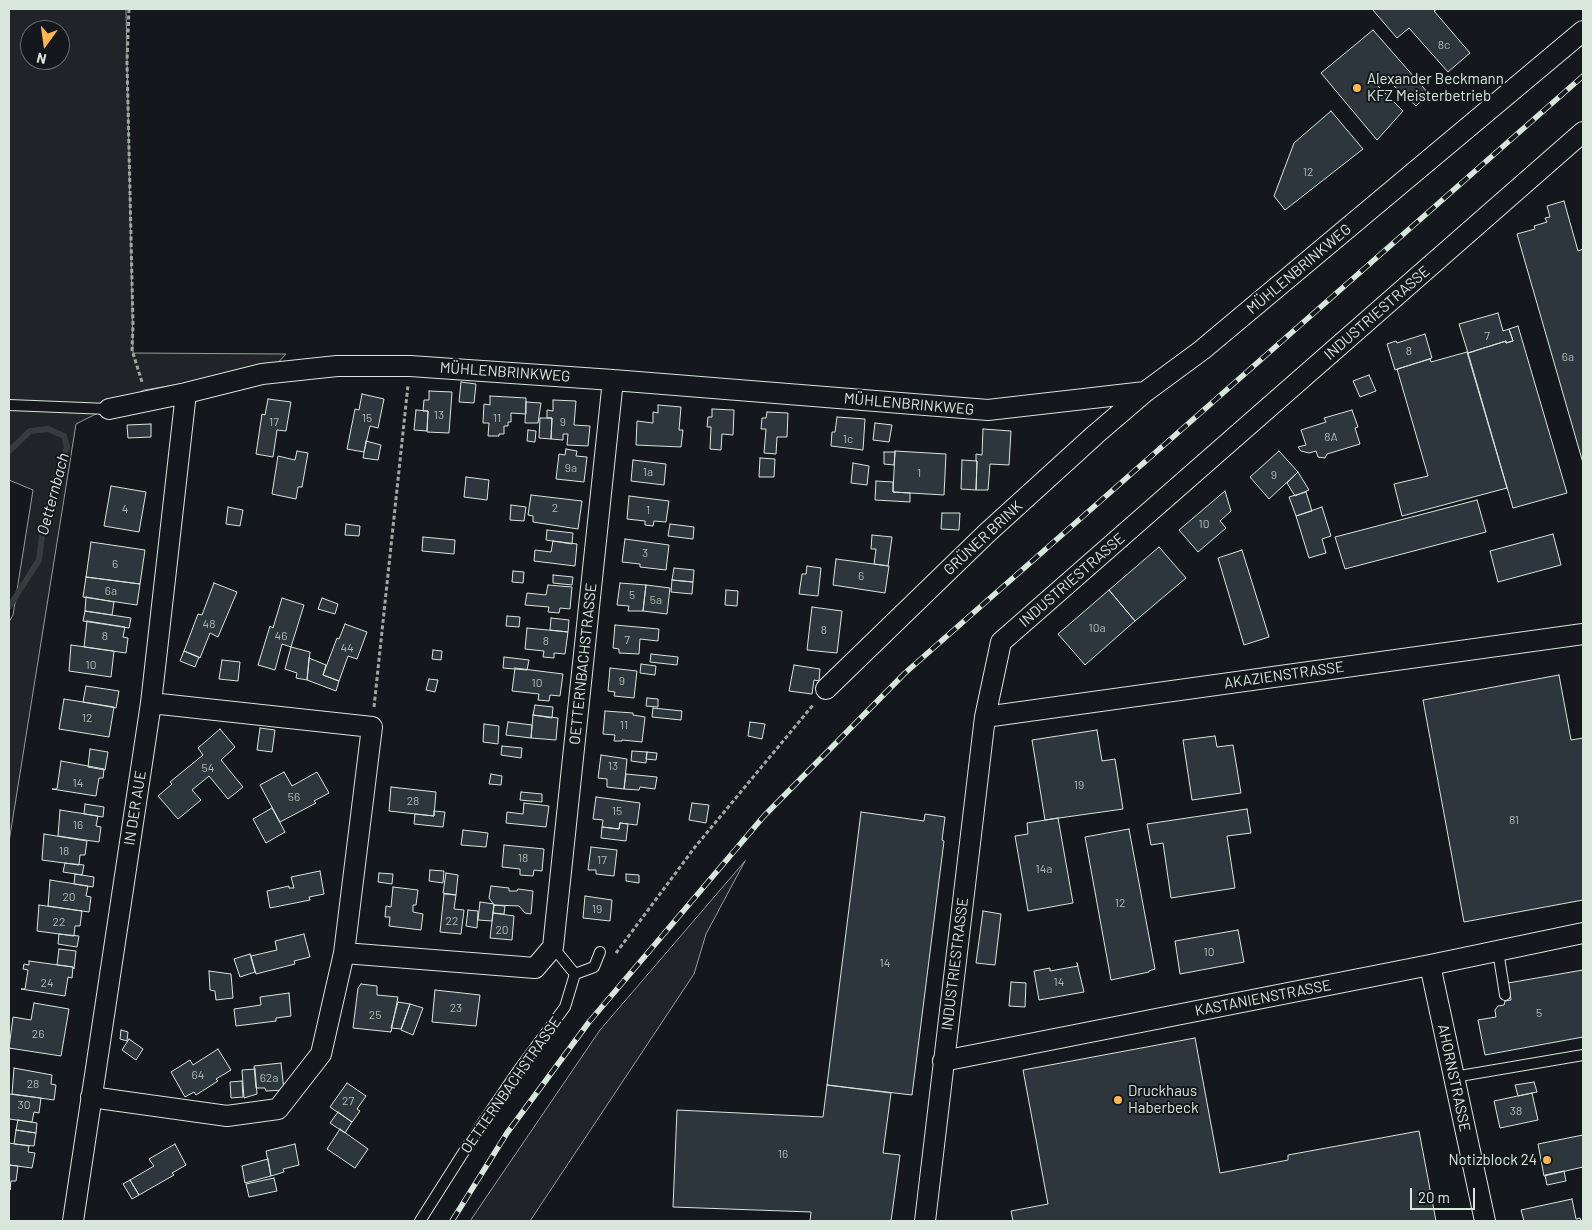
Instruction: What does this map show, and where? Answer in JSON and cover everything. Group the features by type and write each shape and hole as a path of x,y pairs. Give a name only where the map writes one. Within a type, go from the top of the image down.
{"street":[{"name":"MÜHLENBRINKWEG","path":"109,409 186,393 262,374 337,366 410,366 988,410 1145,392 1202,350 1583,31"},
{"name":"INDUSTRIESTRASSE","path":"925,1221 985,716 1001,642 1583,132"},
{"name":"OETTERNBACHSTRASSE","path":"554,947 613,380"},
{"name":"GRÜNER BRINK","path":"826,689 987,533 1145,392"},
{"name":"IN DER AUE","path":"73,1221 90,1096 151,703 186,393"},
{"name":"AKAZIENSTRASSE","path":"985,716 1583,634"},
{"path":"90,1096 227,1116 278,1109 321,1054 344,953 372,727 151,703"},
{"name":"KASTANIENSTRASSE","path":"943,1061 1583,933"},
{"path":"344,953 535,968 554,947"},
{"name":"AHORNSTRASSE","path":"1430,965 1485,1221"}],"lane":[{"path":"9,406 109,409"},
{"path":"554,947 575,974 594,966 600,952"},
{"path":"1498,951 1505,995"},
{"name":"OETTERNBACHSTRASSE","path":"420,1221 504,1092 566,1007 575,974"},
{"path":"1454,1076 1583,1054"}],"path":[{"path":"129,9 127,61 132,350 146,392 146,401"},
{"path":"372,727 410,366"},
{"path":"594,966 612,958 695,847 826,689"}],"shaded area":[{"path":"9,9 126,9 133,353 286,354 272,369 144,390 76,424 9,842 9,622 13,615 33,490 9,480"},
{"path":"745,861 706,934 694,974 530,1221 470,1221 600,1030"}],"building":[{"path":"1372,9 1437,9 1434,11 1470,53 1448,72 1409,28 1397,38"},
{"name":"Alexander Beckmann KFZ Meisterbetrieb","path":"1373,30 1429,94 1416,106 1382,75 1374,82 1403,111 1377,140 1321,73"},
{"path":"1331,111 1363,149 1285,210 1274,196 1294,143"},
{"path":"1564,201 1578,251 1583,249 1583,463 1517,234 1535,229 1534,226 1547,222 1545,218 1550,217 1547,206"},
{"path":"1498,313 1503,331 1509,329 1513,341 1506,343 1506,341 1468,353 1459,324"},
{"path":"1518,326 1567,493 1513,508 1468,353 1506,341 1506,343 1513,341 1509,329"},
{"path":"1425,334 1432,358 1395,370 1387,344 1396,341 1397,343"},
{"path":"1467,352 1507,488 1402,516 1394,484 1428,476 1397,369 1430,359 1431,362"},
{"path":"1369,375 1376,391 1360,397 1353,381"},
{"path":"461,382 476,384 474,403 459,402"},
{"path":"429,391 452,392 449,433 427,432 428,411 423,411 424,400 429,400"},
{"path":"362,394 384,399 378,428 370,426 364,452 347,449 355,409 359,410"},
{"path":"490,396 526,398 526,414 511,413 511,422 508,422 508,426 504,426 504,434 499,434 499,436 488,436 489,423 483,423 484,404 490,405"},
{"path":"268,399 291,402 286,431 277,430 273,457 256,454 262,414 265,415"},
{"path":"553,400 576,401 574,425 590,426 588,446 567,445 568,434 563,434 563,440 551,439 552,418 547,418 547,410 553,411"},
{"path":"526,402 541,403 538,423 525,423"},
{"path":"658,405 681,407 679,430 683,430 681,447 636,445 637,421 653,423 653,412 658,413"},
{"path":"712,409 734,410 733,435 722,434 721,450 710,449 711,427 707,427 708,417 712,417"},
{"path":"416,410 428,411 427,431 414,430"},
{"path":"1352,410 1358,427 1355,428 1360,444 1327,454 1325,458 1318,457 1316,451 1309,453 1301,451 1298,447 1306,445 1301,430 1326,422 1324,418"},
{"path":"767,412 788,413 787,437 777,437 776,454 764,453 766,429 761,429 762,418 766,418"},
{"path":"837,417 865,419 863,450 831,446 832,432 835,432"},
{"path":"540,418 552,418 551,439 539,438"},
{"path":"875,423 892,425 889,442 873,440"},
{"path":"151,424 151,437 128,438 127,425"},
{"path":"983,429 1011,431 1009,465 990,464 988,490 976,490 976,454 982,455"},
{"path":"528,430 536,431 535,442 527,441"},
{"path":"366,441 381,445 378,460 363,458"},
{"path":"566,449 577,451 576,456 587,457 584,482 556,479 559,454 565,455"},
{"path":"297,451 308,453 302,487 298,487 296,499 272,494 278,456 295,460"},
{"path":"895,451 946,454 944,495 893,492"},
{"path":"1279,451 1298,472 1269,499 1250,477"},
{"path":"884,452 895,452 894,465 884,464"},
{"path":"760,458 775,459 774,477 759,477"},
{"path":"633,460 666,464 664,485 631,481"},
{"path":"962,460 977,461 976,490 961,489"},
{"path":"853,463 869,466 867,485 851,483"},
{"path":"1298,472 1309,490 1295,496 1287,483"},
{"path":"466,477 489,480 487,500 464,497"},
{"path":"876,481 893,482 893,492 910,493 910,502 875,500"},
{"path":"111,486 146,492 139,532 104,526"},
{"path":"1225,491 1231,511 1220,521 1226,528 1198,552 1179,530"},
{"path":"1306,492 1312,511 1296,516 1289,497"},
{"path":"531,495 582,501 578,529 533,522 533,516 528,515"},
{"path":"629,496 669,501 666,522 654,521 653,526 645,525 645,521 627,519"},
{"path":"1477,500 1486,532 1345,569 1335,537"},
{"path":"511,505 526,507 524,521 510,520"},
{"path":"228,507 243,510 240,526 226,524"},
{"path":"1322,507 1331,536 1322,539 1326,553 1309,558 1296,516"},
{"path":"942,513 960,513 959,530 941,529"},
{"path":"346,524 360,526 359,536 345,535"},
{"path":"670,524 694,527 693,539 668,536"},
{"path":"547,530 573,533 572,544 546,540"},
{"path":"1553,534 1561,565 1498,582 1490,551"},
{"path":"872,535 892,537 888,566 874,564 876,549 871,549"},
{"path":"423,537 455,540 454,554 422,551"},
{"path":"625,539 669,545 666,570 640,567 640,564 622,562"},
{"path":"553,541 577,544 575,566 534,561 535,550 551,552"},
{"path":"91,542 145,550 140,584 86,577"},
{"path":"1159,547 1186,578 1135,621 1109,590"},
{"path":"1242,550 1269,637 1244,645 1218,558"},
{"path":"836,559 889,566 885,593 833,585"},
{"path":"807,566 821,568 818,596 799,594 802,574 806,574"},
{"path":"674,568 694,570 693,582 672,580"},
{"path":"513,571 524,572 523,583 512,582"},
{"path":"553,575 573,577 572,585 553,583"},
{"path":"86,577 140,584 137,605 83,597"},
{"path":"672,580 693,582 692,594 671,592"},
{"path":"214,583 237,592 218,637 210,633 200,658 184,651 198,614 202,615"},
{"path":"620,583 646,585 643,611 628,611 629,606 617,605"},
{"path":"548,585 572,587 570,609 560,608 559,613 548,612 549,607 525,605 527,593 546,595"},
{"path":"646,585 670,588 667,614 643,611"},
{"path":"726,590 738,591 737,606 725,605"},
{"path":"1109,590 1135,621 1085,665 1058,634"},
{"path":"86,597 114,602 112,615 85,611"},
{"path":"282,598 304,605 291,647 282,644 275,670 258,665 270,626 273,628"},
{"path":"322,598 338,604 335,614 318,609"},
{"path":"812,607 842,611 837,653 807,650"},
{"path":"85,611 131,618 129,628 83,621"},
{"path":"507,616 520,617 519,627 506,626"},
{"path":"551,618 569,620 568,632 550,630"},
{"path":"87,621 125,627 123,637 128,638 126,653 84,647"},
{"path":"345,624 367,632 357,659 348,656 339,681 323,675 337,638 339,639"},
{"path":"615,625 659,629 658,641 640,639 639,654 619,653 619,649 613,648"},
{"path":"527,628 568,632 565,654 554,653 554,658 543,657 544,651 525,649"},
{"path":"71,645 114,651 111,677 69,671"},
{"path":"291,647 310,652 307,680 296,678 297,673 285,669"},
{"path":"433,650 442,651 441,660 432,659"},
{"path":"184,651 199,657 195,667 180,661"},
{"path":"651,654 678,657 677,665 650,662"},
{"path":"504,657 529,660 527,670 503,668"},
{"path":"309,658 326,665 323,675 339,681 336,691 307,680"},
{"path":"222,660 240,662 238,681 219,679"},
{"path":"641,664 656,666 655,675 640,673"},
{"path":"794,665 820,669 819,681 814,680 812,694 789,691"},
{"path":"515,668 563,674 560,696 550,695 549,701 538,700 539,694 512,691"},
{"path":"610,668 637,671 634,698 614,696 615,692 608,691"},
{"path":"1559,675 1571,740 1583,738 1583,900 1464,922 1423,700"},
{"path":"429,679 438,680 435,692 426,690"},
{"path":"86,686 119,691 116,708 83,702"},
{"path":"647,698 658,699 658,707 646,706"},
{"path":"64,699 114,707 109,737 59,729"},
{"path":"535,705 553,707 552,718 533,715"},
{"path":"653,708 682,711 681,720 652,717"},
{"path":"605,711 633,713 633,715 645,717 642,742 614,741 615,735 603,734"},
{"path":"533,715 558,718 556,740 531,738"},
{"path":"508,722 532,725 531,738 506,735"},
{"path":"750,722 765,724 762,739 748,736"},
{"path":"484,724 499,726 498,744 483,742"},
{"path":"260,728 275,730 272,752 257,750"},
{"path":"220,729 235,747 221,760 243,787 228,799 209,776 192,790 201,800 178,819 158,796 172,784 170,782 203,755 198,748"},
{"path":"1097,730 1102,761 1115,759 1123,809 1045,820 1032,740"},
{"path":"1215,736 1217,747 1233,745 1241,793 1192,800 1183,740"},
{"path":"502,746 522,748 521,758 501,755"},
{"path":"90,749 108,752 105,770 88,767"},
{"path":"632,751 647,752 646,763 631,761"},
{"path":"647,752 657,753 656,760 646,759"},
{"path":"601,755 627,759 624,789 607,787 607,779 598,778"},
{"path":"61,761 104,769 103,778 99,778 96,796 52,789 57,789"},
{"path":"284,772 292,786 317,772 329,793 314,801 316,803 280,822 260,785"},
{"path":"491,774 502,776 501,785 489,784"},
{"path":"626,774 657,777 655,789 640,787 639,790 624,789"},
{"path":"391,787 436,792 434,816 389,811"},
{"path":"521,792 542,794 542,802 520,800"},
{"path":"596,797 640,803 637,825 620,823 619,829 602,827 603,820 593,819"},
{"path":"524,803 549,806 546,827 506,823 507,812 523,814"},
{"path":"692,803 709,805 706,823 689,820"},
{"path":"85,804 104,807 103,817 84,814"},
{"path":"272,808 285,832 266,843 253,819"},
{"path":"1247,809 1251,833 1227,836 1235,888 1171,898 1163,843 1151,845 1147,824"},
{"path":"60,810 98,816 96,826 101,827 99,842 58,836"},
{"path":"434,811 445,812 443,827 414,824 415,814 434,816"},
{"path":"861,812 924,821 925,814 945,817 942,840 944,841 912,1095 827,1085"},
{"path":"1058,818 1073,903 1028,911 1015,836 1028,834 1027,823"},
{"path":"620,823 628,824 626,841 601,838 602,827 619,829"},
{"path":"1129,829 1155,969 1111,980 1085,837"},
{"path":"463,830 488,833 486,847 461,845"},
{"path":"44,834 87,841 85,855 80,855 79,865 42,860"},
{"path":"504,845 544,849 542,871 534,870 533,876 520,875 520,869 502,867"},
{"path":"591,847 617,850 614,876 596,874 596,870 588,870"},
{"path":"65,863 84,865 82,875 63,872"},
{"path":"430,870 444,871 443,883 429,881"},
{"path":"320,871 324,894 309,897 310,900 270,908 267,891 289,886 289,888 294,888 291,877"},
{"path":"379,873 393,874 392,884 378,882"},
{"path":"446,873 458,875 456,895 443,893"},
{"path":"75,874 94,877 93,887 74,884"},
{"path":"626,874 639,875 639,883 626,881"},
{"path":"50,880 88,886 86,896 91,897 89,912 48,906"},
{"path":"491,886 509,888 509,891 517,891 518,889 533,891 531,914 525,913 519,906 494,905 489,898"},
{"path":"393,887 418,890 416,905 413,905 413,912 423,914 421,930 389,926 390,917 385,917 386,906 391,907"},
{"path":"444,894 456,895 454,909 464,910 461,934 440,932"},
{"path":"585,896 612,900 610,921 583,918"},
{"path":"480,902 494,904 492,921 478,920"},
{"path":"39,905 82,911 80,926 75,926 74,936 37,931"},
{"path":"494,905 505,906 504,914 493,913"},
{"path":"468,910 478,911 477,928 466,926"},
{"path":"983,911 1001,914 995,965 976,963"},
{"path":"493,913 514,916 512,940 490,938"},
{"path":"1238,930 1244,962 1180,974 1175,941"},
{"path":"59,934 79,936 77,947 58,944"},
{"path":"304,934 310,957 294,961 295,964 256,974 251,956 277,950 275,941"},
{"path":"59,949 76,951 74,969 73,967 57,965"},
{"path":"250,954 255,972 240,977 234,959"},
{"path":"29,961 73,967 72,978 68,977 65,996 21,989 25,989 28,970 23,969 24,964 29,965"},
{"path":"1078,966 1084,992 1039,1000 1034,971 1050,968 1050,971"},
{"path":"1583,970 1583,1037 1485,1055 1478,1020 1496,1017 1495,1010 1498,1006 1504,1005 1505,1001 1511,1000 1508,983"},
{"path":"209,971 231,974 233,998 216,1000 215,991 210,990"},
{"path":"1011,982 1026,983 1025,1007 1009,1006"},
{"path":"361,984 377,986 377,995 398,997 391,1032 353,1028 358,988"},
{"path":"435,990 480,995 476,1026 432,1022"},
{"path":"289,993 291,1016 276,1018 276,1021 236,1026 234,1009 261,1005 260,997"},
{"path":"398,1002 410,1004 401,1029 391,1028"},
{"path":"34,1003 69,1009 61,1056 9,1048 13,1017 31,1020"},
{"path":"410,1004 423,1008 413,1035 401,1030"},
{"path":"121,1030 128,1032 127,1041 120,1039"},
{"name":"Druckhaus Haberbeck","path":"1195,1038 1220,1173 1288,1160 1288,1155 1419,1131 1436,1221 1013,1221 1011,1211 1048,1204 1023,1070"},
{"path":"129,1039 143,1049 136,1060 122,1050"},
{"path":"218,1049 231,1070 196,1095 194,1092 185,1097 171,1072 190,1060 193,1065"},
{"path":"281,1063 284,1090 266,1091 265,1088 256,1088 254,1066"},
{"path":"14,1068 52,1075 51,1084 56,1085 54,1100 12,1094"},
{"path":"255,1069 257,1094 244,1098 242,1070"},
{"path":"242,1081 243,1097 231,1098 230,1082"},
{"path":"1534,1082 1537,1092 1518,1096 1515,1085"},
{"path":"347,1083 366,1096 357,1109 360,1111 352,1122 330,1107"},
{"path":"827,1085 891,1093 883,1153 900,1155 891,1221 810,1221 811,1212 673,1207 677,1110 823,1117"},
{"path":"1532,1093 1538,1120 1500,1128 1494,1101"},
{"path":"9,1094 41,1098 39,1113 34,1112 32,1122 9,1119"},
{"path":"338,1112 352,1122 345,1133 330,1123"},
{"path":"18,1120 37,1123 36,1133 16,1130"},
{"path":"340,1129 368,1149 355,1168 327,1149"},
{"path":"16,1130 36,1133 34,1146 14,1144"},
{"path":"1583,1135 1583,1167 1544,1176 1538,1144"},
{"path":"9,1143 29,1146 28,1152 35,1153 32,1168 9,1165"},
{"path":"175,1144 186,1165 172,1173 174,1175 139,1195 130,1180 154,1166 149,1159"},
{"path":"295,1144 299,1165 283,1169 284,1172 271,1176 266,1151"},
{"path":"268,1159 271,1176 245,1183 242,1166"},
{"path":"9,1165 18,1166 16,1181 11,1181 10,1190"},
{"path":"1564,1171 1566,1181 1547,1185 1545,1175"},
{"path":"274,1178 277,1191 249,1197 246,1184"},
{"path":"130,1180 139,1195 132,1199 123,1184"},
{"path":"1572,1199 1576,1219 1580,1218 1581,1221 1524,1221 1521,1210"}],"waterway":[{"name":"Oetternbach","path":"9,451 30,431 48,429 64,436 67,447 44,520 39,560 9,607"}],"railway":[{"path":"452,1221 507,1133 589,1022 764,816 905,673 1583,76"}],"place":[{"name":"Alexander Beckmann KFZ Meisterbetrieb","path":"1357,88"},
{"name":"Druckhaus Haberbeck","path":"1118,1100"},
{"name":"Notizblock 24","path":"1547,1160"}]}
